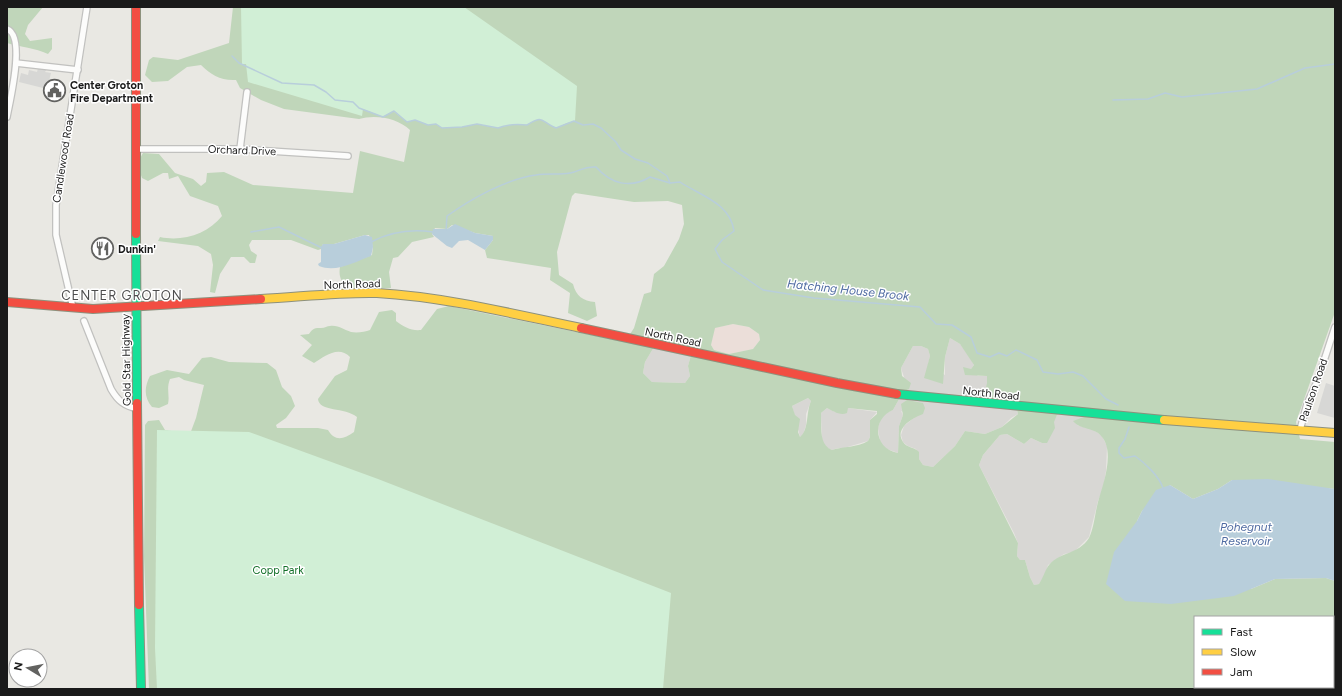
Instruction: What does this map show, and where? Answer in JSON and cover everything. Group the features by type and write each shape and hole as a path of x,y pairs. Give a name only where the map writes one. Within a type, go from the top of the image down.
{"main road":[{"name":"Gold Star Highway","path":"136,7 136,306 139,640 141,689"},
{"name":"North Road","path":"7,302 74,308 365,293 429,297 837,383 900,394 1105,415 1335,433"}],"street":[{"name":"Candlewood Road","path":"74,308 56,234 56,205 87,7"},
{"path":"7,29 15,36 16,63 7,116"},
{"path":"16,63 78,70"},
{"path":"240,149 247,92"},
{"name":"Orchard Drive","path":"136,149 240,149 348,156"},
{"path":"84,321 116,399 128,407 138,409"},
{"name":"Paulson Road","path":"1300,430 1307,404 1317,382 1335,327"}],"shaded area":[{"path":"38,68 47,69 45,72 51,73 47,89 19,82 21,73 28,75 29,70 37,72"},
{"path":"733,324 749,327 759,334 760,340 753,349 729,354 714,350 711,345 714,328"},
{"path":"950,338 960,344 969,356 974,365 971,369 978,376 987,376 987,383 1017,410 1018,414 1011,418 1002,427 985,434 965,431 955,446 933,467 923,465 919,459 916,449 903,442 901,435 904,426 915,417 901,411 903,415 899,426 898,453 884,448 880,441 878,428 881,418 886,413 893,410 903,392 905,380 901,368 913,346 921,346 928,349 930,356 928,365 945,375 945,357"},
{"path":"654,347 691,355 688,366 690,376 685,383 652,382 643,373 645,362"},
{"path":"1326,383 1335,386 1335,418 1317,413"},
{"path":"808,398 811,401 806,414 806,425 803,435 800,437 792,406"},
{"path":"827,408 835,412 848,408 877,412 870,420 870,437 868,441 844,448 832,450 827,448 822,441 821,413"},
{"path":"1061,413 1085,416 1077,425 1094,430 1102,436 1107,446 1106,471 1103,489 1098,501 1089,537 1074,552 1064,554 1048,565 1045,575 1039,584 1034,585 1025,560 1020,560 1017,556 1018,543 1014,533 979,465 983,455 1000,435 1007,434 1024,444 1031,438 1042,443 1057,415"}],"green space":[{"path":"7,7 43,7 28,25 25,34 30,41 52,38 52,49 48,54 7,43"},
{"path":"233,7 1335,7 1335,312 1296,422 1300,439 1335,442 1335,489 1232,480 1218,489 1193,499 1170,485 1142,511 1137,521 1251,589 1275,579 1326,578 1335,581 1335,689 1308,688 1334,688 1334,616 1194,616 1194,688 1283,689 149,689 144,557 145,425 148,421 159,420 165,430 190,434 196,418 204,385 184,380 179,377 170,379 168,386 168,404 159,408 152,407 146,396 146,388 150,376 167,370 189,374 202,358 211,357 229,362 267,363 276,370 282,387 291,396 295,406 286,418 276,425 277,428 318,428 328,430 337,438 343,438 354,432 357,417 346,412 323,406 319,403 318,399 335,376 347,370 350,357 341,352 336,352 327,355 314,363 302,356 312,345 300,335 309,334 316,328 330,326 339,327 351,332 368,331 370,330 379,312 392,310 396,313 396,321 405,327 421,330 437,309 449,306 625,342 634,328 644,294 651,292 654,274 664,266 679,239 684,224 682,205 668,201 634,202 575,193 572,196 557,252 559,275 573,284 578,295 584,299 595,302 597,316 587,321 568,313 570,293 550,280 551,268 487,258 485,250 493,240 493,236 475,233 452,225 447,229 435,228 432,234 434,237 412,242 398,257 393,258 389,272 391,288 366,289 349,286 343,283 340,276 340,267 372,255 373,247 369,235 365,235 334,244 323,244 321,249 318,250 291,240 252,240 249,245 251,251 257,255 255,263 250,263 244,257 231,257 220,274 215,293 210,292 213,265 211,254 198,246 158,241 160,237 186,237 210,228 222,216 218,206 190,196 178,176 169,179 168,173 163,173 148,181 142,178 140,172 140,159 143,153 159,154 175,173 193,179 201,186 206,182 207,173 224,172 253,185 353,193 360,151 404,162 410,130 393,120 386,118 372,117 359,119 284,109 261,100 240,88 236,80 217,77 201,65 187,67 168,81 152,82 145,75 149,60 153,57 178,60 229,43","holes":["733,324 749,327 759,334 760,340 753,349 729,354 714,350 711,345 715,328","950,338 960,344 974,365 971,369 963,367 965,375 987,376 984,397 1017,410 1018,414 1002,427 985,434 965,431 955,446 933,467 923,465 919,459 919,452 905,444 901,437 902,428 909,421 923,414 925,408 923,403 907,400 901,404 903,415 899,426 898,453 884,446 878,433 881,420 886,414 893,410 903,392 909,389 911,383 902,376 901,368 913,346 921,346 928,349 930,356 924,378 943,384 945,357","654,347 691,355 688,366 690,376 685,383 652,382 643,373 645,362","808,398 811,401 805,430 800,437 798,432 800,419 795,415 792,406","827,408 842,414 847,413 848,408 877,411 877,414 870,420 870,437 868,441 859,445 832,450 825,444 823,439 821,429 821,413","1061,413 1084,417 1073,421 1080,426 1096,432 1102,437 1108,451 1107,469 1089,538 1080,547 1059,557 1048,566 1039,584 1034,585 1025,560 1020,560 1017,556 1018,543 979,465 983,455 1000,435 1007,434 1024,444 1031,438 1042,443 1047,443 1055,428 1054,422 1057,415"]},
{"path":"241,7 464,7 577,86 575,121 556,128 542,120 537,120 527,125 516,124 496,128 477,124 462,127 442,128 436,124 428,125 415,120 407,122 393,111 383,117 363,109 362,116 248,82 246,64 242,64"},
{"name":"Copp Park","path":"157,430 249,432 378,479 671,593 663,689 157,689 155,648"}],"water":[{"path":"455,224 475,233 493,236 493,240 485,250 468,240 459,241 452,248 447,246 432,234 433,229 447,229"},
{"path":"365,235 372,237 373,247 371,256 352,264 339,267 325,268 319,266 318,264 321,262 321,247 323,244 334,244"},
{"name":"Pohegnut Reservoir","path":"1268,479 1335,489 1335,581 1326,578 1275,579 1234,596 1171,604 1125,601 1106,584 1114,552 1137,521 1156,490 1170,485 1193,499 1218,489 1232,480"}],"waterway":[{"path":"232,56 239,63 282,83 314,85 326,92 335,100 353,102 359,108 383,117 394,111 407,122 415,120 428,125 436,124 442,128 462,127 477,124 498,128 520,124 527,125 537,120 542,120 556,128 574,121 583,125 593,124 601,128 616,142 621,150 635,159 648,163 667,176 670,183"},
{"path":"1113,100 1148,99 1165,93 1182,97 1257,89 1305,68 1335,64"},
{"name":"Hatching House Brook","path":"446,231 447,216 489,191 501,185 525,177 540,174 570,173 585,168 596,167 614,181 621,183 635,183 650,177 670,183 680,182 713,201 727,214 734,231 722,240 715,249 722,262 763,290 814,298 920,307 936,324 952,325 971,337 977,353 990,357 999,353 1007,356 1016,350 1037,360 1043,372 1058,374 1073,372 1083,376 1106,399 1118,405"},
{"name":"Hatching House Brook","path":"251,232 279,227 322,248"},
{"name":"Hatching House Brook","path":"371,242 401,232 433,232"},
{"name":"Hatching House Brook","path":"1129,427 1125,439 1119,448 1119,453 1124,458 1135,456 1139,459 1155,474 1163,488"}],"traffic: fast":[{"path":"136,234 137,403"},
{"path":"897,394 1164,420"},
{"path":"139,605 141,689"}],"traffic: slow":[{"path":"261,299 348,293 403,295 454,302 581,328"},
{"path":"1164,420 1335,433"}],"traffic: jam":[{"path":"136,7 136,234"},
{"path":"7,302 93,309 261,299"},
{"path":"581,328 837,383 897,394"},
{"path":"137,403 139,605"}],"place":[{"name":"Center Groton Fire Department","path":"55,91"},
{"name":"Dunkin'","path":"102,249"}],"district":[{"name":"CENTER GROTON","path":"122,295"}]}
